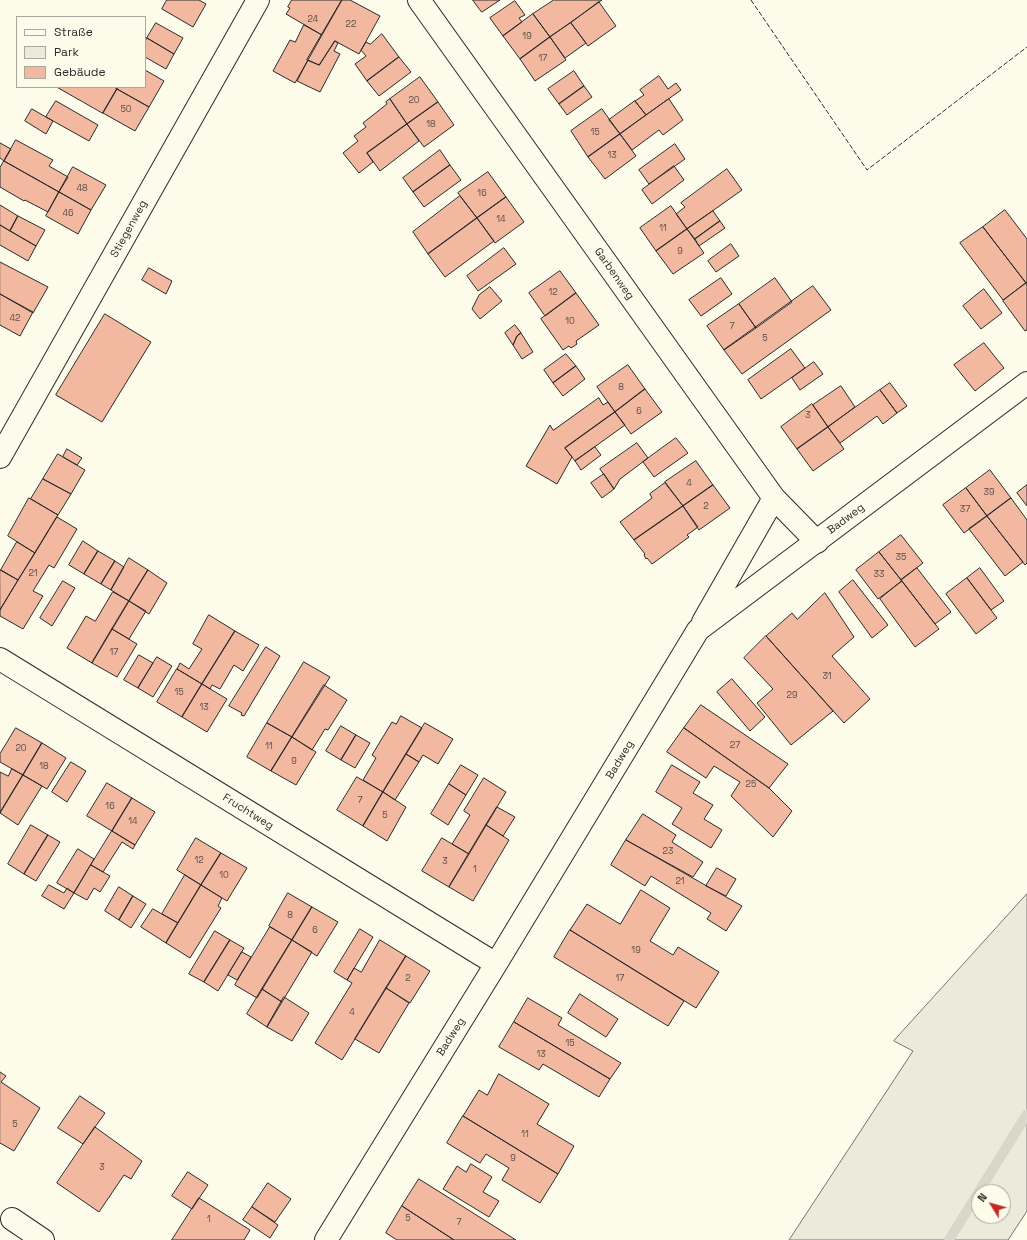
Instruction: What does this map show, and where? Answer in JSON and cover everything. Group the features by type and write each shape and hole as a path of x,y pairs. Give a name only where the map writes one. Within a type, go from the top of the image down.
{"street":[{"name":"Stiegenweg","path":"0,458 258,0"},
{"name":"Garbenweg","path":"419,0 774,498 816,542"},
{"name":"Badweg","path":"326,1240 496,964 698,630 1027,383"},
{"path":"698,630 774,498"},
{"name":"Fruchtweg","path":"0,659 496,964"},
{"path":"12,1219 43,1240"}],"green space":[{"path":"1027,894 1027,1211 1008,1240 789,1240 913,1051 894,1041"}],"building":[{"path":"167,0 199,0 206,4 193,27 162,9"},
{"path":"292,0 342,0 322,35 286,14 290,8 288,7"},
{"path":"342,0 350,0 380,16 359,54 335,41 319,65 307,60"},
{"path":"473,0 500,0 482,12"},
{"path":"554,0 602,0 550,37 533,14"},
{"path":"515,1 525,15 519,18 522,22 503,36 490,18"},
{"path":"599,2 616,26 588,46 571,23"},
{"path":"533,14 550,37 520,59 503,36"},
{"path":"156,23 183,38 174,54 147,38"},
{"path":"571,23 586,43 565,58 550,37"},
{"path":"304,25 322,35 295,83 273,71 290,40 295,42"},
{"path":"382,34 399,57 367,81 355,64 366,56 361,50 366,42 370,44"},
{"path":"550,37 566,60 535,81 520,59"},
{"path":"147,38 174,54 166,69 146,58"},
{"path":"335,41 338,43 334,51 340,54 320,92 297,81 308,60 319,65"},
{"path":"399,57 411,72 379,96 367,81"},
{"path":"146,71 164,81 149,107 117,89 146,88"},
{"path":"574,71 584,86 559,104 548,89"},
{"path":"659,76 668,89 676,83 681,90 646,115 635,101 644,95 640,90"},
{"path":"420,77 438,102 407,124 390,99"},
{"path":"584,86 592,97 567,115 559,104"},
{"path":"59,88 116,88 117,89 103,113"},
{"path":"117,89 149,107 135,131 103,113"},
{"path":"390,99 407,124 367,153 373,162 359,173 343,153 358,141 354,136 366,127 363,123 387,104 386,102"},
{"path":"669,99 683,120 663,135 659,130 632,150 620,134"},
{"path":"56,101 98,125 89,141 46,117"},
{"path":"635,101 646,115 620,134 609,120"},
{"path":"438,102 454,125 424,147 407,124"},
{"path":"32,109 53,121 46,134 25,121"},
{"path":"602,109 620,134 588,157 571,131"},
{"path":"407,124 419,141 380,171 367,153"},
{"path":"620,134 636,156 605,179 588,157"},
{"path":"16,140 53,160 49,166 68,177 59,192 4,161"},
{"path":"0,143 11,149 4,161 0,158"},
{"path":"675,144 685,159 649,184 639,170"},
{"path":"440,150 450,165 413,192 403,178"},
{"path":"4,161 59,192 48,212 25,200 24,201 0,187 0,168"},
{"path":"450,165 461,180 424,207 413,192"},
{"path":"674,166 684,180 652,204 642,190"},
{"path":"73,167 106,185 91,210 59,192"},
{"path":"727,169 742,190 687,229 676,214 685,207 681,203"},
{"path":"488,172 506,197 477,218 458,193"},
{"path":"59,192 91,210 78,234 46,216"},
{"path":"460,196 477,218 428,254 413,232"},
{"path":"506,197 524,222 495,243 477,218"},
{"path":"0,205 18,216 10,231 0,225"},
{"path":"671,206 687,229 656,251 640,228"},
{"path":"1005,210 1027,239 1026,283 983,227"},
{"path":"713,211 720,221 695,239 687,229"},
{"path":"18,216 45,230 36,246 10,231"},
{"path":"477,218 494,241 445,277 428,254"},
{"path":"720,221 725,228 699,246 695,239"},
{"path":"0,225 36,246 28,261 0,245"},
{"path":"983,227 1026,283 1003,300 960,243"},
{"path":"687,229 704,253 673,274 656,251"},
{"path":"731,244 739,256 716,272 708,261"},
{"path":"504,248 516,264 478,291 467,276"},
{"path":"0,262 48,287 33,313 0,294"},
{"path":"149,268 172,281 166,294 142,280"},
{"path":"560,271 576,293 545,316 529,293"},
{"path":"721,278 732,294 701,316 689,300"},
{"path":"775,278 792,302 756,328 739,304"},
{"path":"1026,283 1027,330 1025,331 1003,301"},
{"path":"813,286 831,310 742,374 724,350"},
{"path":"490,287 502,301 480,319 472,309 479,295"},
{"path":"984,289 1002,313 981,329 963,306"},
{"path":"576,293 599,325 576,341 577,344 571,348 569,346 563,350 541,319"},
{"path":"0,294 33,312 20,336 0,325"},
{"path":"739,304 756,328 724,350 707,326"},
{"path":"105,314 151,342 102,422 56,395"},
{"path":"515,325 521,333 517,336 513,345 505,333"},
{"path":"521,333 533,352 522,359 513,345 517,336"},
{"path":"984,343 1004,368 975,391 954,365"},
{"path":"791,349 805,368 761,399 748,380"},
{"path":"566,354 576,366 553,383 544,370"},
{"path":"814,362 823,374 800,390 792,378"},
{"path":"628,365 645,389 615,412 597,387"},
{"path":"576,366 585,379 563,396 553,383"},
{"path":"890,383 907,406 897,413 880,390"},
{"path":"841,386 855,407 828,427 813,405"},
{"path":"645,389 662,412 631,434 615,412"},
{"path":"880,390 897,413 883,424 877,416 840,443 828,427"},
{"path":"599,398 603,405 608,402 615,412 565,448 572,457 557,484 526,466 550,425 553,430"},
{"path":"812,404 828,427 797,449 781,427"},
{"path":"615,412 625,425 575,461 565,448"},
{"path":"828,427 844,449 813,471 797,449"},
{"path":"676,438 688,453 654,477 643,462"},
{"path":"637,443 648,458 620,479 614,489 600,469"},
{"path":"595,447 601,455 581,470 575,461"},
{"path":"67,449 82,458 77,465 63,457"},
{"path":"58,454 85,470 71,494 43,479"},
{"path":"696,461 713,485 683,506 665,482"},
{"path":"990,470 1011,498 987,516 966,488"},
{"path":"604,474 614,489 602,498 591,483"},
{"path":"43,479 71,494 58,515 31,499"},
{"path":"665,483 683,506 634,540 620,522 652,498 650,494"},
{"path":"713,485 730,508 699,530 683,506"},
{"path":"1027,485 1027,506 1017,493"},
{"path":"966,488 987,516 964,533 943,505"},
{"path":"29,498 58,515 35,553 8,536"},
{"path":"1011,498 1027,520 1027,563 1025,565 987,516"},
{"path":"683,506 698,527 687,535 689,537 652,564 647,558 646,559 645,554 634,540"},
{"path":"987,516 1023,562 1005,576 969,529"},
{"path":"57,517 77,529 54,568 49,565 33,591 43,596 23,629 0,616 0,610"},
{"path":"901,535 923,563 901,580 879,552"},
{"path":"83,541 98,551 84,574 69,565"},
{"path":"17,542 35,553 18,580 1,570"},
{"path":"98,551 115,561 101,584 84,574"},
{"path":"879,552 902,581 878,599 856,570"},
{"path":"129,558 148,570 129,601 111,590"},
{"path":"115,561 124,567 111,590 101,584"},
{"path":"917,568 951,612 935,624 901,580"},
{"path":"980,568 1004,601 991,610 967,578"},
{"path":"0,570 18,580 0,610"},
{"path":"148,570 167,583 149,614 129,601"},
{"path":"967,578 997,618 976,634 946,594"},
{"path":"853,580 888,625 872,638 839,592"},
{"path":"63,581 75,588 52,626 40,618"},
{"path":"902,581 939,629 915,647 880,599"},
{"path":"113,592 129,601 92,663 67,648 86,616 95,621"},
{"path":"825,593 854,637 832,656 870,699 844,723 766,636 792,613 797,619"},
{"path":"129,601 146,611 129,639 112,629"},
{"path":"209,615 235,631 202,684 177,669 180,663 189,669 202,649 193,644"},
{"path":"112,629 137,644 117,677 92,663"},
{"path":"235,631 259,645 243,671 234,665 220,689 212,685 210,689 202,684"},
{"path":"766,636 833,711 791,745 757,703 773,689 744,658"},
{"path":"266,647 280,656 244,716 241,715 242,713 229,706"},
{"path":"139,655 153,663 138,688 124,680"},
{"path":"157,657 172,666 153,697 138,688"},
{"path":"304,662 330,677 292,737 267,723"},
{"path":"177,669 202,684 182,717 157,702"},
{"path":"732,679 765,717 750,731 717,692"},
{"path":"202,684 227,699 207,732 182,717"},
{"path":"324,685 347,700 328,730 325,729 312,750 292,737"},
{"path":"701,705 788,764 769,788 684,728"},
{"path":"401,716 422,728 383,792 363,780 376,758 372,755 392,722 396,724"},
{"path":"267,723 292,737 271,771 247,757"},
{"path":"425,723 453,739 438,764 423,755 419,762 406,754"},
{"path":"341,726 356,735 341,760 326,751"},
{"path":"16,728 42,743 23,775 0,762 0,754"},
{"path":"684,728 769,788 792,811 773,837 731,796 740,782 714,766 706,778 667,752"},
{"path":"356,735 370,743 355,768 341,760"},
{"path":"292,737 316,752 296,785 271,771"},
{"path":"42,743 66,758 47,789 23,775"},
{"path":"406,754 419,762 395,800 383,792"},
{"path":"71,762 86,771 67,802 52,792"},
{"path":"461,765 478,775 466,795 449,784"},
{"path":"672,765 700,782 693,793 713,805 704,819 722,830 711,848 672,824 682,808 656,792"},
{"path":"12,769 23,775 0,813 0,772 8,776"},
{"path":"23,775 42,786 18,825 0,813"},
{"path":"357,777 383,792 363,826 337,810"},
{"path":"484,778 506,792 469,854 452,844 470,815 464,811"},
{"path":"107,783 132,798 112,831 87,816"},
{"path":"449,784 466,795 448,825 431,814"},
{"path":"383,792 406,807 387,841 363,826"},
{"path":"132,798 155,812 135,845 112,831"},
{"path":"497,807 515,817 503,836 486,825"},
{"path":"643,814 676,835 672,842 703,862 693,877 626,840"},
{"path":"31,825 48,835 24,874 8,864"},
{"path":"486,825 509,840 473,901 449,887"},
{"path":"112,831 135,845 133,849 122,842 103,872 91,865"},
{"path":"48,835 60,842 36,881 24,874"},
{"path":"196,838 221,853 201,885 177,870"},
{"path":"442,838 469,854 449,887 422,871"},
{"path":"626,840 742,906 726,931 707,919 711,913 651,876 645,886 611,865"},
{"path":"78,849 94,859 74,893 57,883"},
{"path":"221,853 247,868 227,901 201,885"},
{"path":"91,865 110,876 100,892 94,888 87,900 74,893"},
{"path":"717,868 736,879 726,896 706,886"},
{"path":"185,875 201,885 178,923 162,914"},
{"path":"49,885 64,893 67,888 74,893 64,909 42,896"},
{"path":"201,885 222,898 218,906 221,908 190,958 166,943"},
{"path":"119,887 133,896 119,920 105,911"},
{"path":"641,890 670,908 650,941 673,955 678,947 719,972 696,1008 570,930 587,904 620,924"},
{"path":"288,893 312,907 292,940 269,926"},
{"path":"133,896 146,904 131,928 119,920"},
{"path":"312,907 338,922 317,956 292,940"},
{"path":"153,909 178,923 166,943 141,927"},
{"path":"270,927 292,940 257,998 235,985"},
{"path":"360,929 373,937 347,980 334,972"},
{"path":"570,930 684,1001 668,1026 554,957"},
{"path":"215,931 230,940 204,982 189,974"},
{"path":"230,940 244,948 218,991 204,982"},
{"path":"292,940 312,952 282,1002 262,989"},
{"path":"380,940 406,956 342,1060 315,1043 352,983 347,980 354,968 361,972"},
{"path":"242,952 251,957 237,980 228,975"},
{"path":"406,956 430,971 410,1003 386,988"},
{"path":"386,988 409,1003 379,1053 355,1039"},
{"path":"262,989 282,1002 267,1027 247,1014"},
{"path":"580,994 618,1019 606,1037 568,1013"},
{"path":"284,997 309,1013 292,1041 267,1027"},
{"path":"528,998 562,1018 558,1025 621,1063 610,1079 514,1022"},
{"path":"514,1022 610,1079 599,1097 543,1064 539,1070 499,1047"},
{"path":"0,1072 6,1076 1,1082 40,1108 14,1151 0,1143"},
{"path":"499,1074 549,1104 537,1124 574,1146 558,1174 463,1116 479,1090 487,1095"},
{"path":"80,1096 105,1113 83,1144 58,1128"},
{"path":"463,1116 558,1174 540,1203 502,1180 509,1168 486,1154 480,1163 447,1143"},
{"path":"95,1127 142,1161 131,1179 124,1175 99,1212 57,1183"},
{"path":"471,1164 492,1177 483,1192 499,1201 489,1217 443,1189 457,1166 466,1172"},
{"path":"188,1172 208,1185 192,1209 172,1196"},
{"path":"419,1179 516,1240 454,1240 402,1206"},
{"path":"268,1183 291,1199 275,1222 252,1207"},
{"path":"199,1198 250,1230 244,1240 172,1240"},
{"path":"402,1206 454,1240 397,1240 386,1233"},
{"path":"252,1207 278,1225 270,1238 243,1220"}],"waterway":[{"path":"949,1240 1027,1114"}],"fence":[{"path":"751,0 867,170 1027,47"}]}
